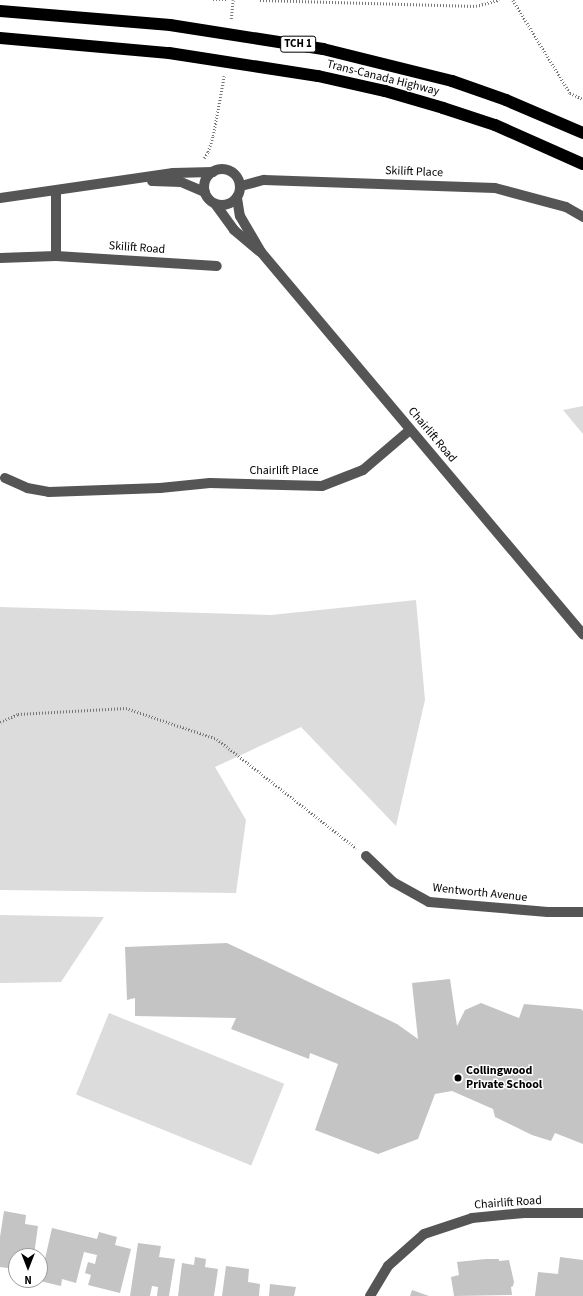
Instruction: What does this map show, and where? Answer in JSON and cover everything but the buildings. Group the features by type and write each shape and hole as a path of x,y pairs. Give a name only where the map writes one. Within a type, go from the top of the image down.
{"highway":[{"name":"Trans-Canada Highway","path":"0,10 170,25 323,48 452,81 506,100 583,133"},
{"name":"Trans-Canada Highway","path":"0,38 92,45 244,63 385,91 495,125 583,164"},
{"path":"0,44 92,45"}],"street":[{"path":"0,198 173,173 213,172 225,170 231,171 236,175 241,186 237,198 228,205 216,205 205,192 181,182 132,180"},
{"path":"205,192 206,180 213,172"},
{"name":"Skilift Place","path":"241,186 264,180 495,188 566,207 583,217"},
{"path":"56,191 56,256"},
{"name":"Chairlift Road","path":"237,198 240,216 261,252 583,634"},
{"name":"Chairlift Road","path":"216,205 234,230 261,252"},
{"name":"Skilift Road","path":"0,258 56,256 217,266"},
{"name":"Chairlift Place","path":"5,478 27,488 49,492 145,489 210,483 322,486 363,470 410,430"},
{"name":"Wentworth Avenue","path":"366,856 393,882 429,902 548,912 583,912"},
{"name":"Chairlift Road","path":"370,1296 388,1266 424,1234 472,1218 524,1213 583,1213"}],"path":[{"path":"214,0 226,0"},
{"path":"260,0 476,6 499,0"},
{"path":"513,0 570,93 583,99"},
{"path":"202,160 208,152 212,136"},
{"path":"0,722 18,714 126,708 217,739 366,856"}],"shaded area":[{"path":"583,406 583,434 563,410"},
{"path":"416,600 425,700 396,826 301,727 215,767 246,820 236,893 0,890 0,607 271,615"},
{"path":"0,915 104,917 61,982 0,983"},
{"path":"109,1013 284,1084 251,1165 76,1095"}],"place":[{"name":"Collingwood Private School","path":"458,1078"}]}
